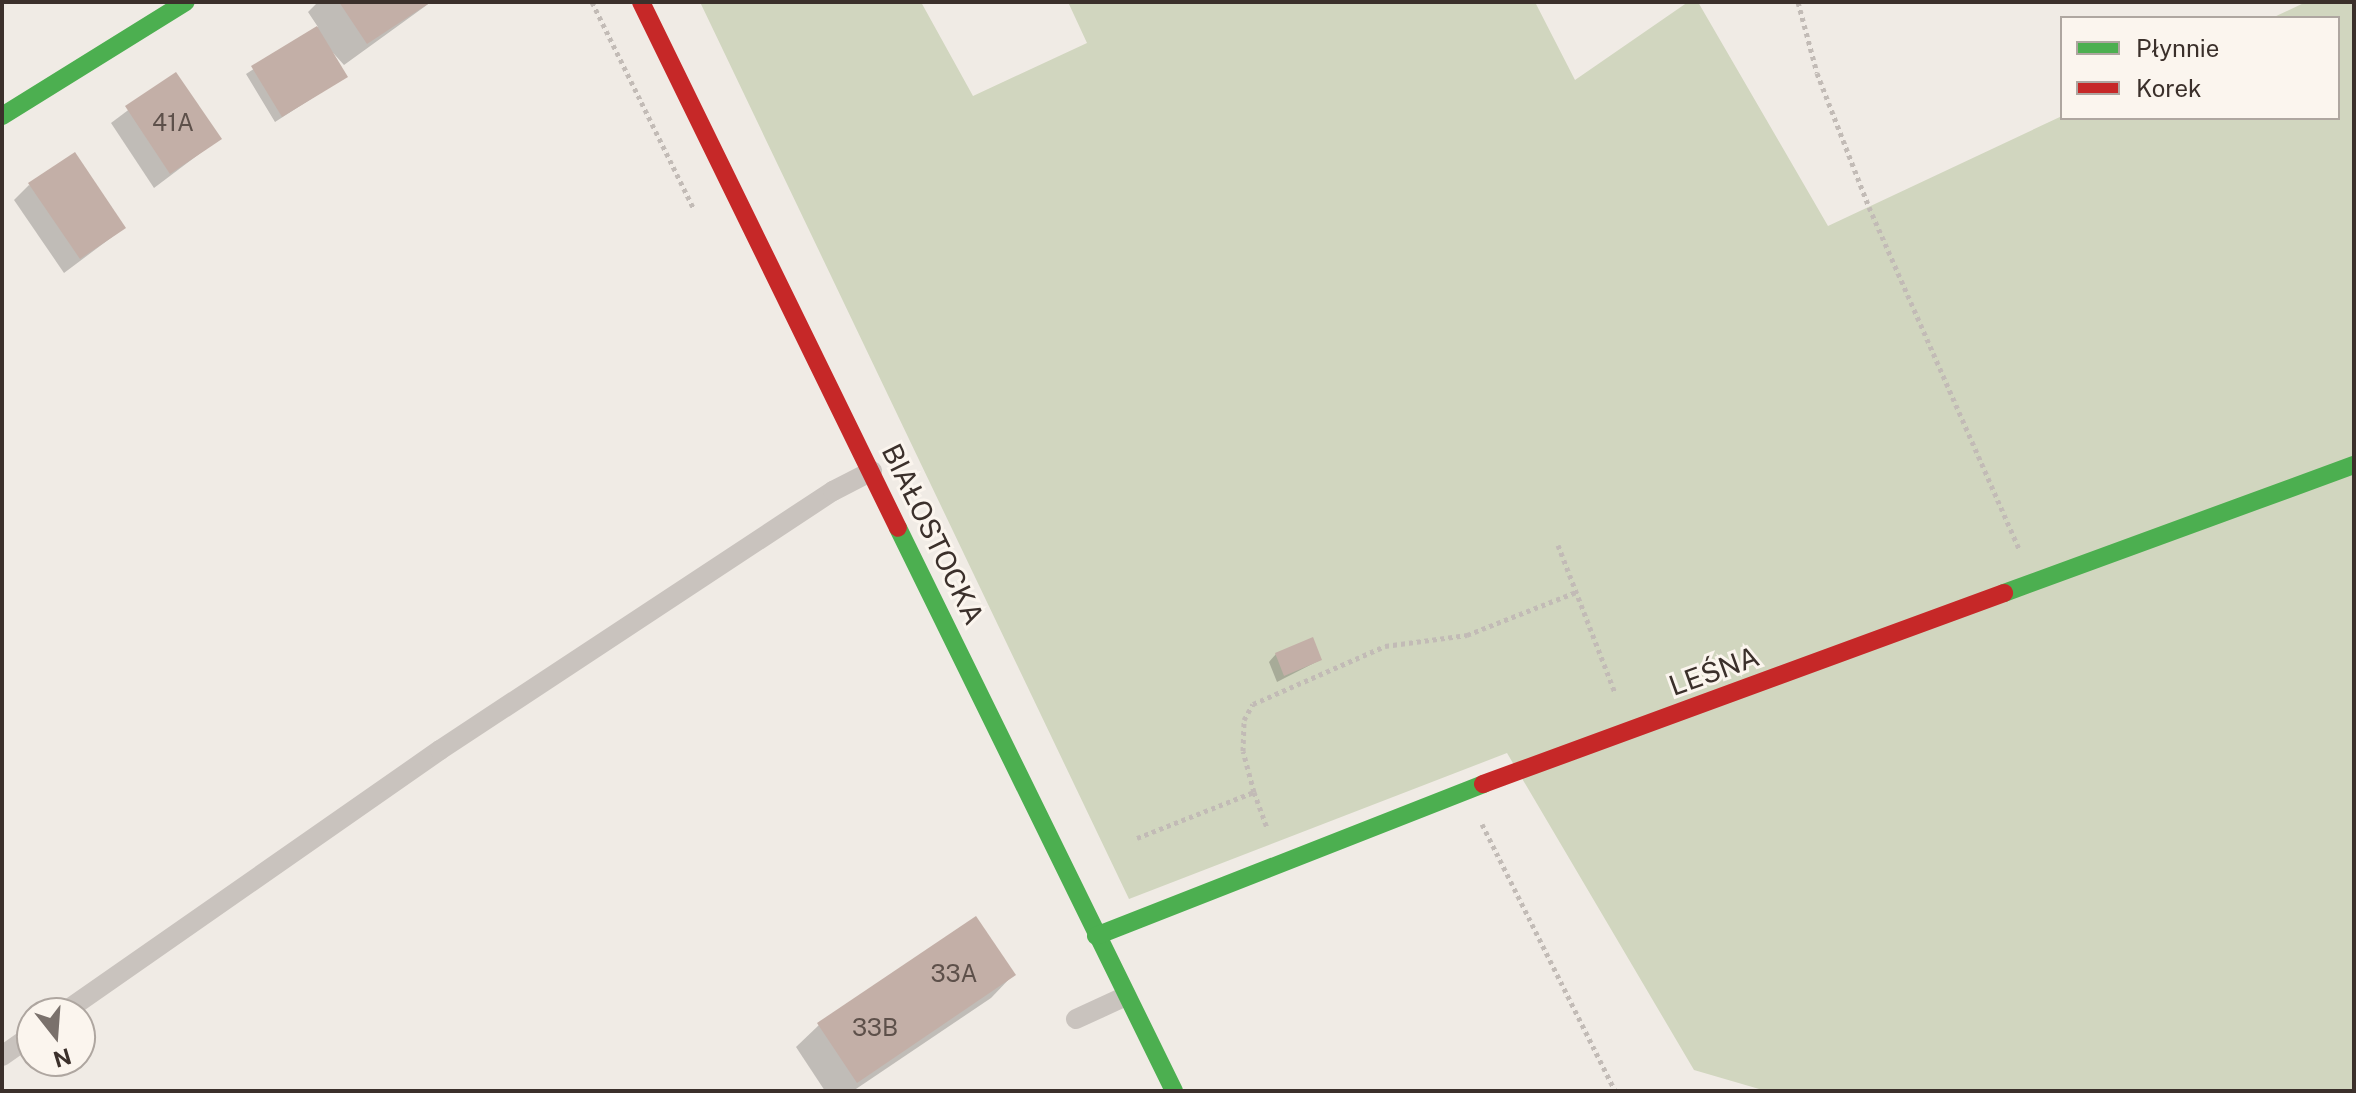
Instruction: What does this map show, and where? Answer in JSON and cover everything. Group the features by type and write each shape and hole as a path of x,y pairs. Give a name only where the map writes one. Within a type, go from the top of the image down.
{"street":[{"path":"2,116 186,2"},
{"name":"BIAŁOSTOCKA","path":"641,2 1174,1091"},
{"name":"LEŚNA","path":"1096,936 1466,790 2036,585 2354,465"}],"lane":[{"path":"86,997 440,750 833,491 872,471"},
{"path":"1076,1019 1126,996"}],"path":[{"path":"1798,2 1817,73 1869,207 2036,585"},
{"path":"1558,545 1629,731"},
{"path":"1137,838 1254,792 1243,751 1244,720 1253,704 1385,646 1467,635 1576,592"},
{"path":"1466,790 1615,1091"}],"green space":[{"path":"700,2 921,2 973,96 1087,43 1068,2 1535,2 1575,80 1688,2 1698,2 1828,226 2060,117 2060,120 2340,120 2340,16 2276,16 2306,2 2354,2 2354,1091 1766,1091 1694,1070 1507,753 1129,899"}],"building":[{"path":"339,2 431,2 367,44"},
{"path":"317,26 348,77 282,117 251,66"},
{"path":"176,72 222,139 170,174 125,106"},
{"path":"75,152 126,228 80,259 28,183"},
{"path":"1313,637 1322,660 1284,676 1275,653"},
{"path":"976,916 1016,975 857,1083 817,1023"}],"traffic: fast":[{"path":"2,116 186,2"},
{"path":"2004,593 2354,465"},
{"path":"898,528 1174,1091"},
{"path":"1096,936 1483,784"}],"traffic: jam":[{"path":"641,2 898,528"},
{"path":"1483,784 2004,593"}]}
